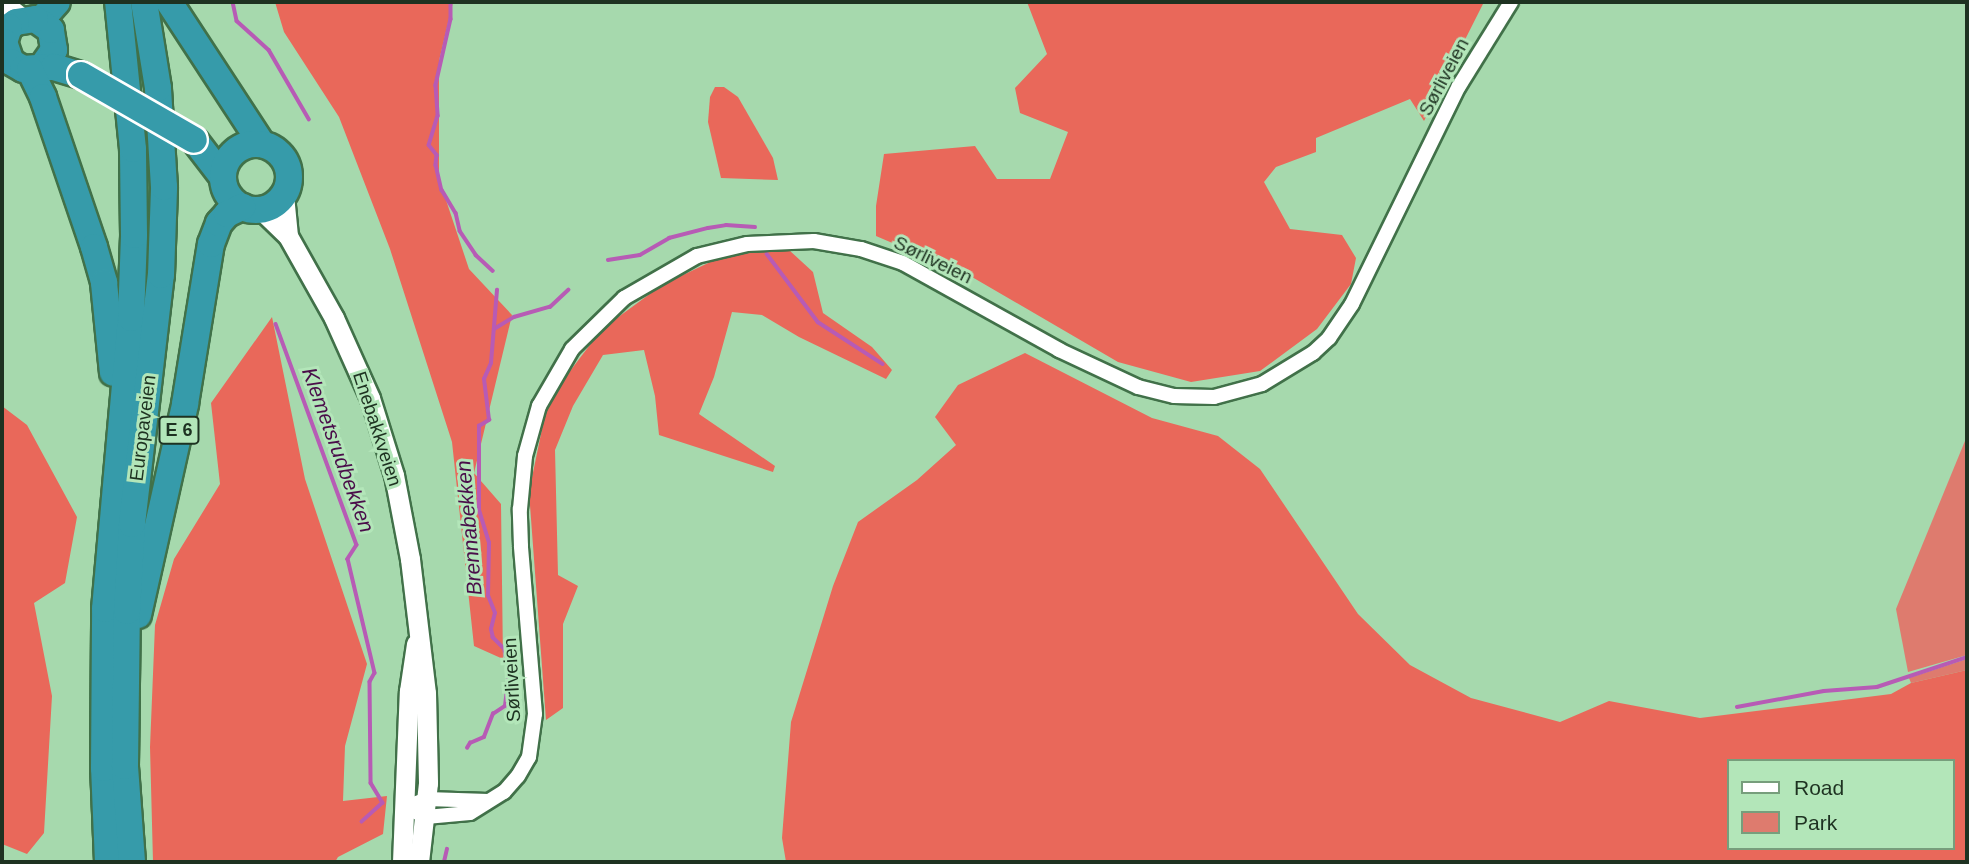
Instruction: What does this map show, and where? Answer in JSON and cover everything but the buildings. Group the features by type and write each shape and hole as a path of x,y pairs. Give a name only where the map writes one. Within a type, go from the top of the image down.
{"highway":[{"name":"Europaveien","path":"118,2 128,81 134,195 131,318 104,621 104,768 120,858"},
{"name":"Europaveien","path":"120,858 132,524 161,275 164,187 158,88 144,2"},
{"path":"169,2 249,147"},
{"path":"79,74 55,43 51,30 25,21 4,49 10,62 79,74 195,141 222,176 229,196 251,208"},
{"path":"36,68 52,56 55,43"},
{"name":"E 6","path":"36,68 104,283 119,449"},
{"path":"195,141 277,151 287,164 289,180 284,195"},
{"path":"222,176 228,159 249,147"},
{"name":"E 6","path":"125,664 146,586 185,404 211,244 219,223 227,214 275,204 284,195"}],"main road":[{"path":"2,2 25,21"},
{"name":"Enebakkveien","path":"284,195 288,236 339,328 370,398 388,452 408,548 417,638 425,681 426,808 419,862"},
{"name":"Enebakkveien","path":"251,208 288,236"},
{"name":"Enebakkveien","path":"402,862 407,807 409,691 417,638"}],"street":[{"name":"Sørliveien","path":"407,807 470,813 504,792 529,757 535,724 520,509 522,472 533,421 572,349 624,298 697,256 747,244 814,240 860,249 903,263 1059,350 1138,387 1174,396 1214,397 1262,384 1313,353 1329,338 1352,304 1459,86 1511,2"}],"green space":[{"path":"1967,436 1967,655 1908,672 1896,609"},
{"path":"1967,659 1967,670 1911,683 1909,678"}],"shaded area":[{"path":"275,2 453,2 439,61 439,179 469,269 512,315 474,473 501,504 503,659 474,646 452,442 390,249 339,117 284,32"},
{"path":"1027,2 1484,2 1424,121 1410,99 1316,138 1316,152 1276,167 1264,182 1290,229 1342,235 1356,258 1351,284 1317,329 1260,371 1191,382 1118,362 972,277 876,236 876,206 884,154 975,146 997,179 1050,179 1068,132 1020,113 1015,88 1047,54"},
{"path":"715,87 724,87 738,97 773,158 778,180 721,178 708,122 710,97"},
{"path":"789,250 813,272 823,313 872,347 892,370 886,379 799,337 762,315 732,312 714,377 699,414 775,466 773,472 659,435 655,396 644,350 603,355 573,406 555,450 558,575 578,586 563,624 563,708 546,720 529,492 548,400 602,329 662,285 725,255"},
{"path":"272,317 305,479 367,664 345,746 343,801 387,796 383,834 338,857 335,862 153,862 150,747 155,625 174,559 220,484 211,403"},
{"path":"1025,353 1152,418 1218,436 1260,469 1358,614 1410,665 1471,698 1560,722 1609,701 1700,718 1891,694 1911,683 1967,670 1967,862 786,862 782,838 791,722 833,586 858,522 917,480 956,445 935,417 958,385"},
{"path":"2,406 27,425 77,517 65,583 34,603 52,696 44,833 27,854 2,844"}],"waterway":[{"name":"Klemetsrudbekken","path":"233,2 237,21 269,50 309,119"},
{"name":"Brennabekken","path":"451,2 451,19 436,85 438,116 429,145 437,155 436,165 442,190 456,213 460,231 476,255 493,271"},
{"path":"608,260 640,255 669,238 708,228 726,225 755,227"},
{"path":"767,254 818,322 883,364"},
{"name":"Brennabekken","path":"467,748 470,743 484,737 493,714 505,706 509,672 504,649 493,638 491,629 495,613 488,596 489,543 479,510 479,426 489,420 484,379 491,363 497,290"},
{"path":"494,329 514,317 550,307 568,290"},
{"name":"Klemetsrudbekken","path":"276,324 357,545 348,559 375,673 370,682 371,783 383,803 362,822"},
{"path":"1737,707 1824,691 1877,687 1967,657"},
{"name":"Brennabekken","path":"444,862 447,849"}]}
